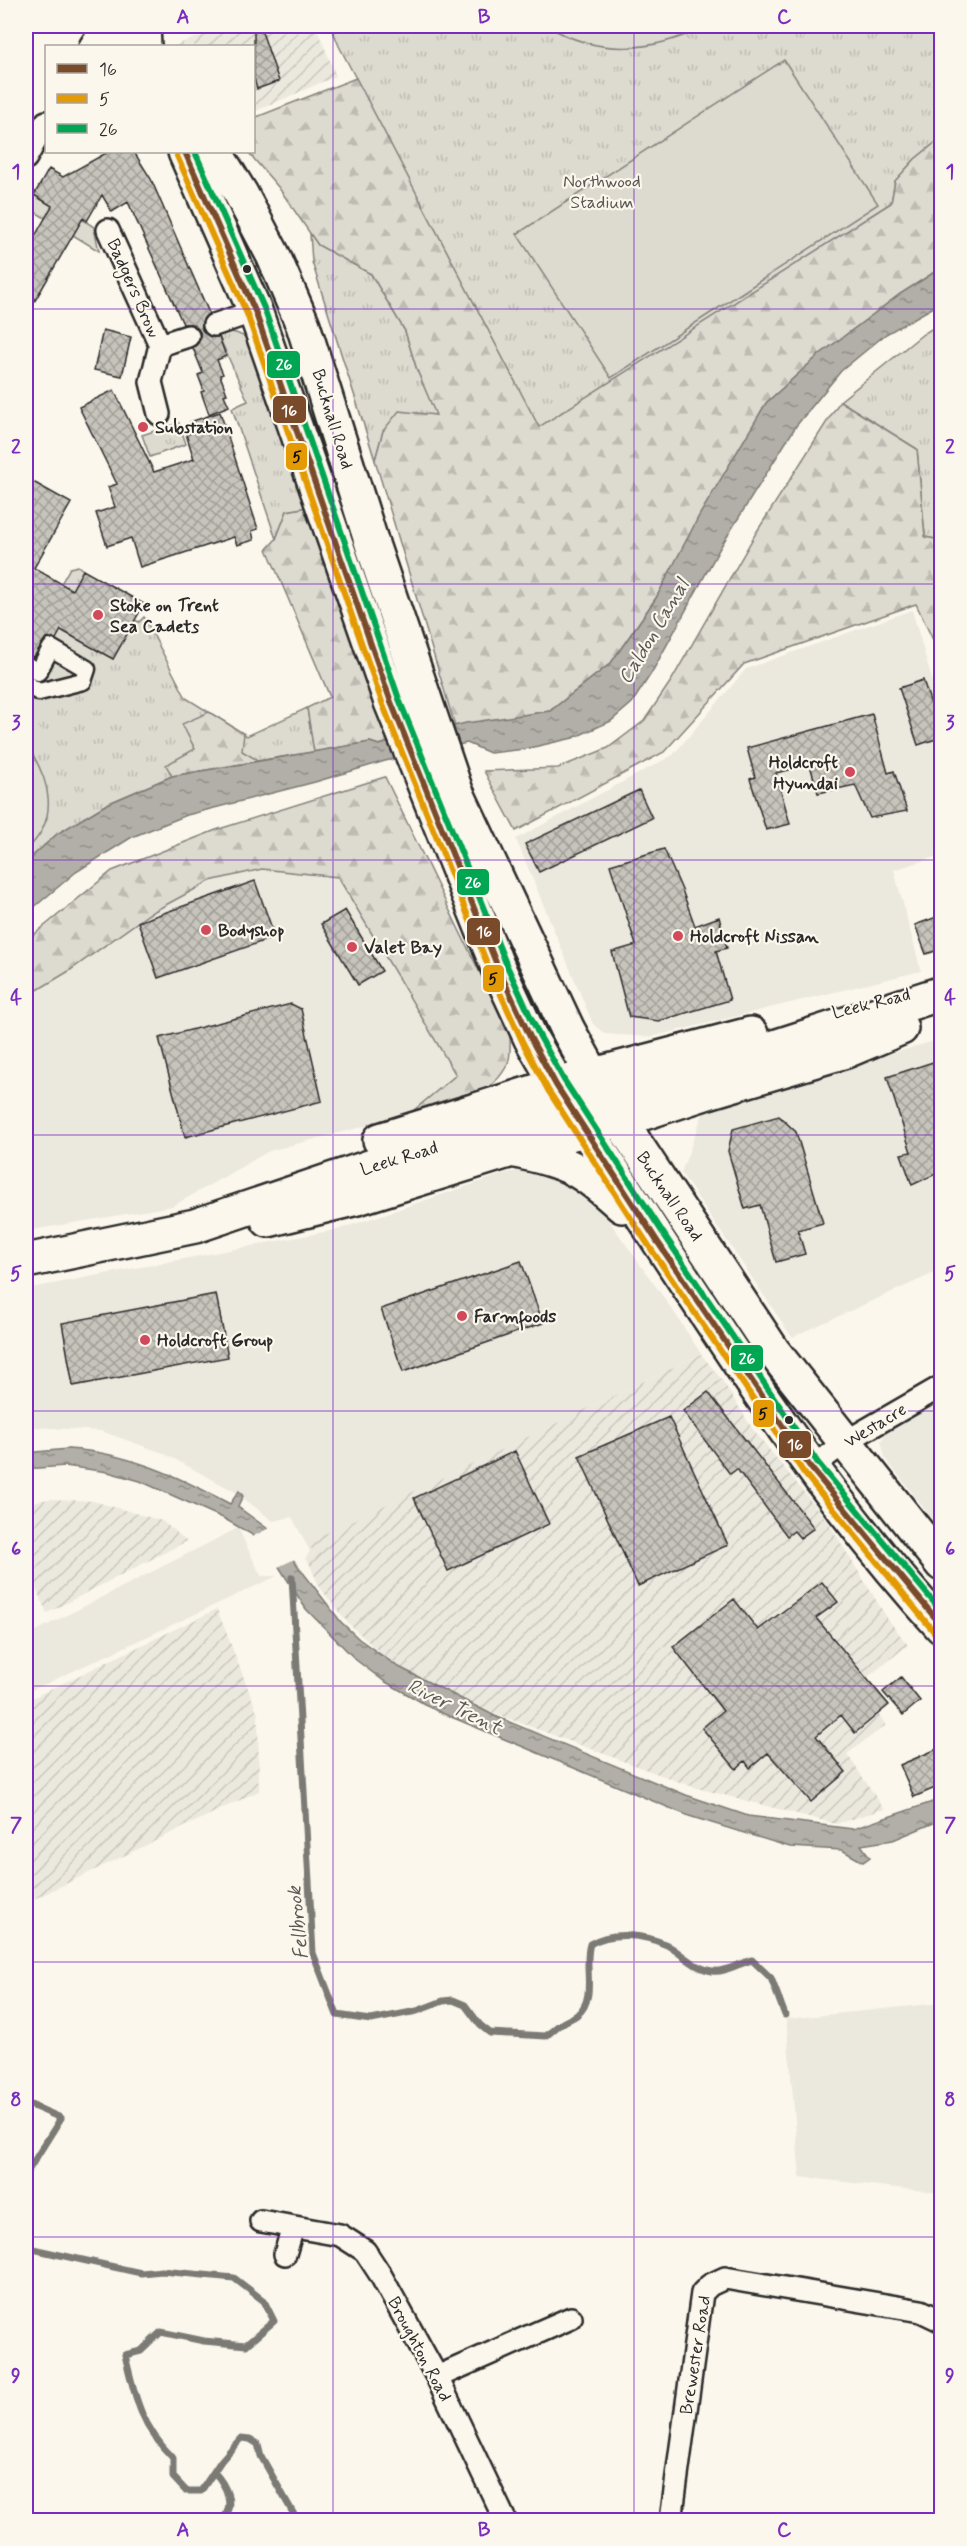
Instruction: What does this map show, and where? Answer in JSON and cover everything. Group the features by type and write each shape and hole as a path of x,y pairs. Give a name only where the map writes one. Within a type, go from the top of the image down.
{"main road":[{"path":"103,26 123,45"},
{"path":"143,26 144,45"},
{"name":"Bucknall Road","path":"185,153 255,311 391,702 606,1099 773,1351 942,1564"},
{"name":"Bucknall Road","path":"216,153 241,194 273,255 303,325 423,698 442,793"},
{"path":"442,793 499,970 531,1039 657,1241"},
{"name":"Leek Road","path":"606,1099 906,993 942,987"},
{"path":"195,1226 263,1179 606,1099 942,993"},
{"name":"Leek Road","path":"606,1099 708,1092 846,1051 917,1021 942,1005"},
{"path":"571,1106 606,1099"},
{"name":"Leek Road","path":"26,1260 195,1226 278,1219 357,1198 512,1150 571,1106"},
{"path":"512,1150 552,1158 575,1168 596,1182 657,1241"},
{"name":"Bucknall Road","path":"657,1241 811,1468 942,1627"}],"street":[{"path":"91,45 103,26"},
{"path":"26,158 45,124"},
{"name":"Badgers Brow","path":"108,230 160,345 151,382 159,414"},
{"path":"214,325 255,311"},
{"name":"Badgers Brow","path":"160,345 188,336"},
{"path":"26,665 38,672 51,648 87,669 83,681 39,692 26,684"},
{"name":"Westacre","path":"811,1468 845,1442 942,1386"},
{"name":"Broughton Road","path":"261,2221 340,2235 365,2251 437,2377 505,2520"},
{"path":"285,2254 292,2227"},
{"name":"Brewester Road","path":"671,2520 702,2293 710,2285 725,2278 921,2311 942,2321"},
{"path":"437,2377 571,2318"}],"shaded area":[{"path":"228,26 316,26 336,76 255,112 255,45 176,45"},
{"path":"912,610 942,714 941,855 894,870 921,971 651,1037 605,1034 593,1024 516,839 673,755 746,669"},
{"path":"262,869 338,877 457,1075 408,1115 269,1151 173,1206 26,1231 26,997 69,971 149,914 209,881"},
{"path":"941,1037 941,1270 792,1337 681,1173 705,1108 931,1042"},
{"path":"522,1170 544,1173 575,1184 602,1211 701,1354 309,1542 314,1554 305,1559 310,1551 292,1517 273,1521 234,1491 163,1453 101,1431 33,1427 26,1429 26,1289 340,1229 506,1173"},
{"path":"701,1354 722,1380 752,1428 828,1522 887,1618 908,1645 858,1685 886,1725 847,1754 884,1809 836,1824 693,1787 469,1704 396,1667 349,1624 320,1588 305,1559 314,1554 308,1542"},
{"path":"941,1403 941,1530 885,1458 881,1441 888,1430"},
{"path":"50,1499 93,1501 162,1521 187,1541 47,1613 26,1567 26,1503"},
{"path":"238,1528 261,1576 277,1576 26,1693 26,1636"},
{"path":"217,1609 258,1714 259,1791 26,1903 26,1701"},
{"path":"941,2003 941,2193 800,2177 786,2019"}],"green space":[{"name":"Northwood Stadium","path":"331,26 941,26 941,138 915,159 895,181 891,203 539,428 339,46"},
{"path":"548,26 705,26 666,41 647,46 626,47 587,43"},
{"path":"784,60 878,204 611,378 517,234"},
{"path":"356,78 539,427 891,203 895,181 915,159 941,138 941,268 900,294 819,355 766,403 656,598 611,663 550,711 455,726 375,460 383,431 399,411 436,415 417,370 405,331 371,274 318,245 279,188 249,153 255,153 255,118"},
{"path":"34,195 63,212 65,208 94,227 99,251 27,207"},
{"path":"310,233 318,245 371,274 405,331 417,370 437,416 383,431 375,460 312,262"},
{"path":"941,323 941,540 925,537 917,449 840,401 923,334"},
{"path":"216,330 236,333 248,338 308,507 287,511 276,539 232,408 248,401"},
{"path":"840,401 917,449 925,537 941,540 941,657 916,604 744,664 664,752 516,831 484,771 558,768 608,748 644,721 671,681 756,533"},
{"path":"179,423 186,444 150,457 142,435"},
{"path":"308,507 394,741 379,745 370,742 314,752 307,708 330,697 267,549 276,539 287,511"},
{"path":"78,566 83,570 53,626 113,659 135,620 139,622 144,617 186,698 247,736 307,708 314,752 172,776 107,804 57,834 26,862 26,606 43,615 70,568"},
{"path":"209,712 244,734 242,751 259,761 172,776 166,765 195,749 182,724"},
{"path":"26,744 46,785 48,812 37,838 26,850"},
{"path":"385,777 510,1035 508,1063 500,1076 478,1094 451,1104 408,1115 456,1075 338,877 262,869 210,881 149,914 69,971 26,997 26,941 112,871 216,830"}],"water":[{"name":"Caldon Canal","path":"941,268 941,303 886,334 841,371 796,426 721,546 652,672 632,703 611,721 573,738 525,749 490,753 467,743 385,761 315,782 187,815 132,837 76,872 26,914 26,862 57,834 107,804 172,776 370,742 379,745 466,723 550,711 611,663 656,598 700,514 766,403 819,355 900,294"},
{"name":"River Trent","path":"68,1449 90,1451 132,1461 192,1484 230,1504 239,1491 243,1496 238,1507 272,1532 341,1622 359,1639 397,1666 495,1716 686,1795 748,1816 853,1829 941,1799 941,1820 893,1840 861,1845 870,1857 863,1862 842,1850 790,1847 689,1816 437,1711 384,1681 356,1660 306,1609 276,1562 251,1534 223,1518 140,1481 108,1472 65,1466 26,1469 26,1453"}],"pier":[{"path":"271,1527 297,1558 276,1568 250,1538"}],"building":[{"path":"254,26 260,26 279,81 257,89 255,82"},
{"path":"106,153 135,153 151,179 209,313 202,322 202,330 211,337 219,337 226,356 217,360 223,374 220,375 229,406 209,414 198,375 203,373 193,348 200,339 200,332 191,324 183,324 128,202 112,212 102,195 87,221 83,218 26,316 26,252 52,206 34,195 49,169 63,177"},
{"path":"103,330 131,337 122,376 94,370"},
{"path":"114,390 154,472 194,459 186,434 193,432 190,422 220,412 258,529 252,531 254,540 237,545 234,537 140,567 131,538 107,546 96,513 115,507 108,487 117,484 79,407"},
{"path":"26,478 71,503 34,568 72,590 83,570 144,604 113,659 61,630 56,639 45,639 34,657 26,655"},
{"path":"923,680 942,737 918,745 899,688"},
{"name":"Holdcroft Hyundai","path":"872,714 888,773 894,771 907,811 870,818 855,785 818,793 810,765 776,773 790,824 766,830 750,779 755,777 747,748"},
{"path":"639,790 652,818 539,872 525,844"},
{"name":"Holdcroft Nissan","path":"664,849 695,926 719,917 727,948 716,951 730,1000 659,1021 629,1017 612,952 636,945 610,865"},
{"name":"Bodyshop","path":"255,881 275,937 158,978 138,922"},
{"name":"Valet Bay","path":"345,910 382,971 358,985 321,924"},
{"path":"942,915 942,949 926,954 915,925"},
{"path":"291,1004 301,1009 322,1101 185,1137 159,1038"},
{"path":"942,1059 942,1171 912,1185 901,1154 911,1152 887,1077"},
{"path":"779,1116 796,1132 823,1223 798,1230 805,1254 776,1262 760,1205 745,1209 728,1151 733,1129"},
{"name":"Farmfoods","path":"521,1261 543,1323 403,1372 381,1309"},
{"name":"Holdcroft Group","path":"216,1294 228,1357 73,1386 62,1323"},
{"path":"708,1392 814,1528 800,1538 794,1531 787,1536 737,1469 730,1474 683,1411"},
{"path":"669,1417 728,1545 638,1586 579,1456"},
{"path":"515,1451 549,1524 448,1571 414,1498"},
{"path":"822,1582 838,1602 816,1618 889,1705 855,1733 841,1715 816,1736 846,1772 811,1802 768,1753 750,1768 745,1761 736,1769 702,1728 723,1711 673,1647 734,1599 758,1630"},
{"path":"901,1677 920,1701 903,1715 883,1692"},
{"path":"942,1747 942,1785 914,1797 900,1765"}],"waterway":[{"name":"Fellbrook","path":"292,1577 313,1953 337,2015 371,2020 417,2011 443,2001 453,2000 465,2005 480,2025 490,2033 546,2036 584,2007 588,1990 590,1944 618,1936 638,1936 658,1941 694,1964 712,1971 727,1969 752,1960 771,1978 785,2015"},
{"path":"26,2103 61,2118 26,2174"},
{"path":"26,2252 33,2249 141,2273 162,2271 234,2278 264,2301 274,2321 246,2345 204,2341 161,2332 141,2351 125,2355 132,2385 146,2423 173,2458 173,2477 186,2491 201,2491 221,2461 241,2438 250,2439 258,2444 261,2456 297,2520"},
{"path":"214,2472 228,2495 228,2508 222,2520"}],"transit line":[{"name":"16","path":"185,153 255,311 391,702 499,970 531,1039 556,1085 657,1241 811,1468 942,1626"},
{"name":"26","path":"195,153 264,308 399,699 507,966 539,1035 564,1080 665,1236 818,1463 942,1612"},
{"name":"5","path":"177,156 247,314 383,705 491,973 523,1043 548,1090 649,1246 804,1473 935,1633"}],"place":[{"name":"Substation","path":"143,427"},
{"name":"Stoke on Trent Sea Cadets","path":"98,615"},
{"name":"Holdcroft Hyundai","path":"850,772"},
{"name":"Bodyshop","path":"206,930"},
{"name":"Holdcroft Nissan","path":"678,936"},
{"name":"Valet Bay","path":"352,947"},
{"name":"Farmfoods","path":"462,1316"},
{"name":"Holdcroft Group","path":"145,1340"}]}
